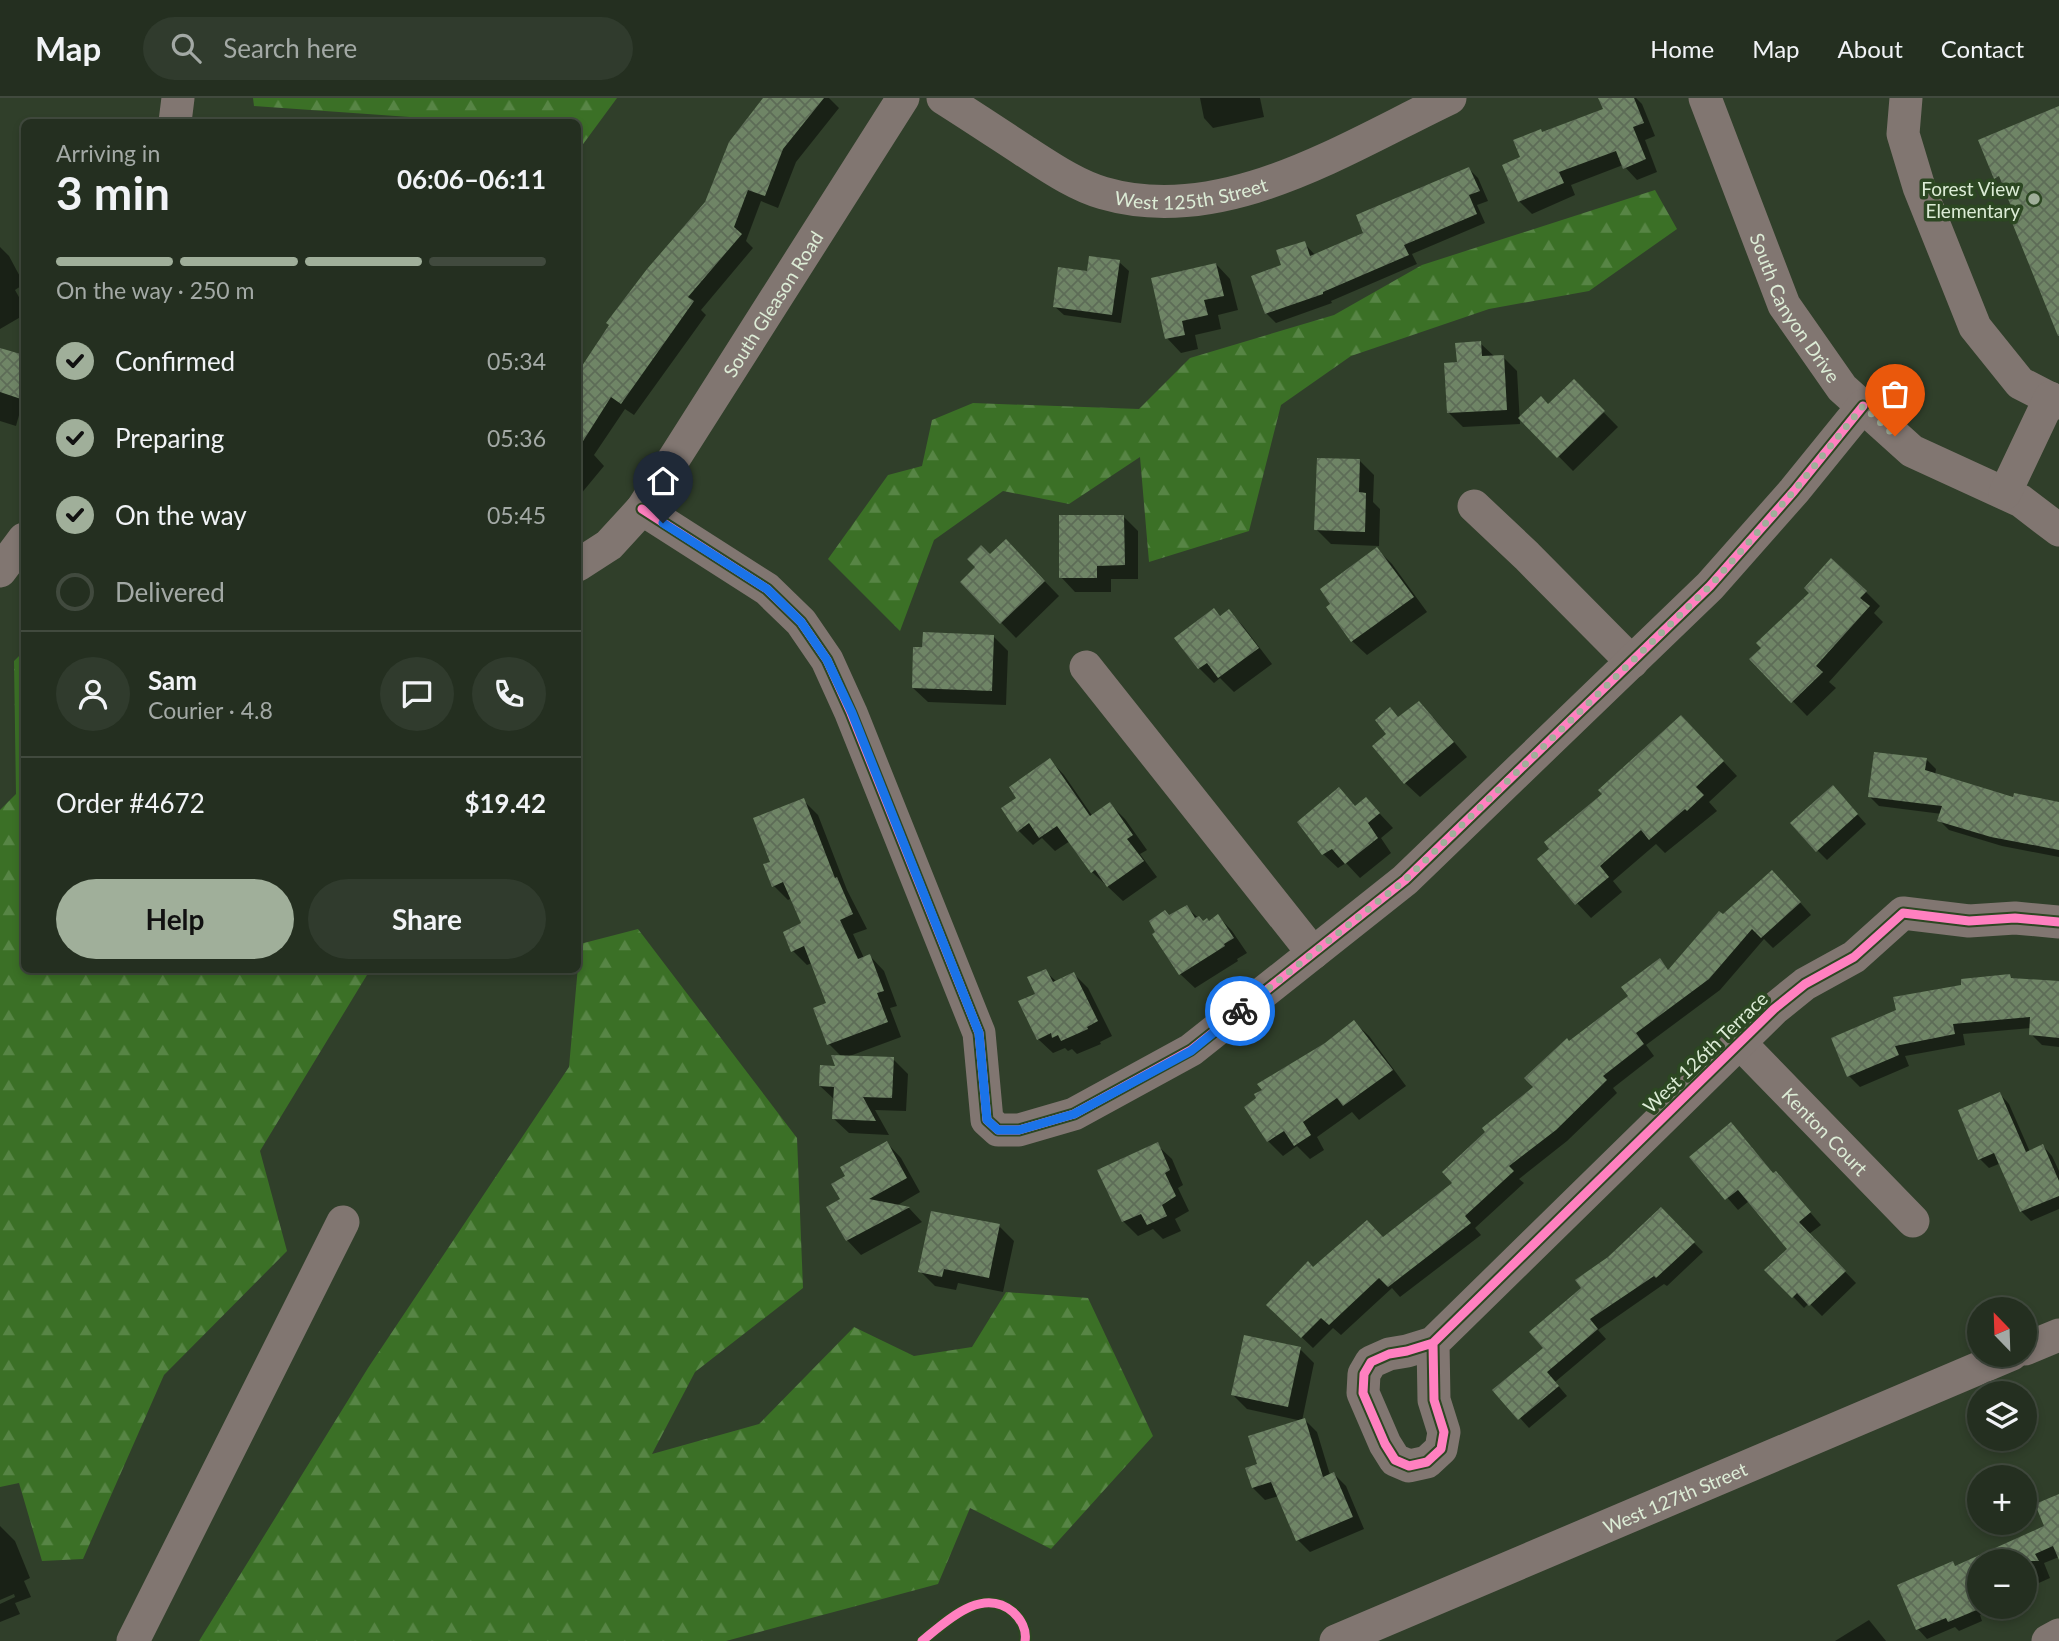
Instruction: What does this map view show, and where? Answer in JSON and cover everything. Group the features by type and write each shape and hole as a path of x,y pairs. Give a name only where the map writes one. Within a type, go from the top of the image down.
{"street":[{"path":"176,119 178,98"},
{"name":"South Gleason Road","path":"581,563 609,545 642,509 903,98"},
{"name":"West 125th Street","path":"943,98 1057,172 1102,193 1147,202 1197,201 1250,189 1282,178 1450,98"},
{"name":"South Canyon Drive","path":"1705,98 1784,305 1842,387 1912,451 2021,501 2059,530"},
{"path":"1906,98 1903,134 1919,187 1975,327 2020,383 2054,400 2004,493"},
{"path":"642,509 767,589 801,622 827,660 852,713 979,1033 987,1120 998,1130 1019,1130 1074,1114 1191,1051 1405,880 1710,586 1794,491 1863,406"},
{"path":"1474,506 1632,662"},
{"path":"0,571 21,543"},
{"path":"1086,667 1313,953"},
{"name":"West 126th Terrace","path":"1433,1343 1774,1009 1805,984 1854,957 1903,913 1969,921 2015,918 2059,922"},
{"name":"Kenton Court","path":"1739,1042 1913,1221"},
{"path":"133,1641 343,1222"},
{"path":"2037,1344 2059,1335"},
{"name":"West 127th Street","path":"1336,1641 1981,1367"},
{"path":"2048,1641 2059,1635"}],"green space":[{"path":"253,98 617,98 581,147 581,119 418,119 424,118 254,106"},
{"path":"1655,190 1677,229 1589,291 1489,309 1351,356 1281,405 1249,531 1149,562 1140,457 1069,504 1003,491 934,540 900,631 828,559 888,475 922,466 932,420 973,403 1139,409 1190,358 1334,315 1422,265"},
{"path":"21,654 21,973 368,973 260,1151 287,1251 164,1375 83,1559 42,1561 19,1483 0,1487 0,810 16,794 14,661"},
{"path":"638,929 797,1138 803,1288 695,1372 652,1454 759,1424 854,1327 914,1356 972,1347 1006,1292 1088,1298 1153,1436 1051,1549 970,1508 938,1584 726,1641 199,1641 368,1368 569,1067 577,973 581,973 581,944"}],"building":[{"path":"763,98 824,98 783,149 765,196 748,190 734,227 742,234 688,297 694,301 621,404 611,397 581,444 581,367 609,325 606,323 647,269 705,202 729,142"},
{"path":"1598,98 1634,98 1644,123 1633,127 1646,159 1623,169 1616,151 1559,172 1564,183 1518,202 1502,165 1520,157 1513,140 1603,109"},
{"name":"Forest View Elementary","path":"2059,106 2058,336 2011,220 2016,219 1999,176 1994,179 1978,140"},
{"path":"1469,167 1480,191 1469,195 1477,214 1404,245 1409,255 1323,294 1265,314 1251,276 1281,265 1276,250 1305,241 1310,256 1363,233 1356,215"},
{"path":"1089,256 1120,260 1112,315 1053,307 1058,267 1087,271"},
{"path":"1216,263 1224,296 1204,300 1208,315 1182,321 1185,335 1165,339 1151,278"},
{"path":"1481,341 1482,356 1504,355 1507,410 1447,413 1444,363 1457,362 1455,343"},
{"path":"0,348 21,354 21,399 0,392"},
{"path":"1574,379 1605,411 1557,458 1518,418 1541,396 1548,404"},
{"path":"1317,458 1360,459 1359,492 1366,493 1365,532 1314,530"},
{"path":"1059,515 1124,515 1125,565 1097,566 1097,578 1059,578"},
{"path":"1006,539 1045,581 1000,624 960,582 975,567 967,559 981,545 990,554"},
{"path":"1377,547 1414,597 1351,642 1326,607 1330,604 1320,589"},
{"path":"1831,558 1867,591 1860,598 1870,606 1816,666 1823,672 1791,703 1749,659 1761,648 1756,643 1809,593 1804,588"},
{"path":"1214,608 1220,616 1229,609 1259,648 1218,678 1207,663 1198,669 1174,638"},
{"path":"923,632 994,635 992,691 912,688 913,647 922,647"},
{"path":"1419,701 1454,742 1404,784 1372,746 1386,734 1375,720 1390,707 1398,717"},
{"path":"1681,715 1724,761 1696,787 1704,795 1687,811 1685,809 1649,840 1641,830 1600,866 1609,877 1575,905 1537,859 1549,849 1544,842 1602,794 1598,790"},
{"path":"1874,752 1927,758 1925,770 2013,797 2014,793 2059,802 2059,850 1991,837 1937,821 1942,806 1868,797"},
{"path":"1050,758 1090,816 1110,802 1133,835 1127,839 1144,861 1107,887 1095,870 1091,873 1057,826 1039,838 1029,823 1017,832 1001,808 1016,798 1009,787"},
{"path":"1833,785 1858,814 1816,852 1790,823"},
{"path":"1339,787 1355,806 1366,797 1380,813 1368,823 1378,838 1345,864 1332,849 1322,855 1297,822"},
{"path":"804,798 835,878 837,877 853,914 840,920 858,959 870,954 884,991 877,993 888,1022 827,1045 813,1008 826,1003 804,946 791,952 783,932 801,923 783,882 772,887 763,864 770,862 753,818"},
{"path":"1772,870 1801,902 1761,938 1752,929 1709,979 1636,1033 1644,1044 1603,1076 1607,1080 1556,1130 1509,1166 1514,1171 1465,1216 1471,1223 1388,1287 1379,1278 1329,1325 1321,1318 1301,1338 1266,1305 1308,1261 1313,1267 1367,1220 1383,1237 1452,1183 1442,1172 1485,1132 1482,1128 1533,1087 1524,1078 1567,1038 1569,1041 1628,996 1621,987 1660,958 1668,970 1719,911 1723,914"},
{"path":"1187,905 1195,918 1199,916 1203,921 1207,918 1209,921 1218,914 1234,938 1179,975 1152,934 1155,932 1149,921 1165,910 1169,915"},
{"path":"1046,969 1053,982 1074,972 1098,1021 1087,1027 1088,1029 1061,1041 1058,1035 1052,1038 1051,1033 1037,1040 1018,1001 1035,994 1027,977"},
{"path":"2010,974 2011,978 2059,981 2059,1038 2029,1035 2030,1017 1953,1024 1955,1034 1895,1046 1899,1055 1847,1077 1831,1038 1896,1010 1893,997 1961,985 1961,979"},
{"path":"1354,1020 1393,1070 1343,1106 1337,1098 1303,1122 1311,1135 1294,1146 1284,1131 1267,1142 1244,1107 1256,1098 1254,1094 1262,1090 1257,1084 1325,1043"},
{"path":"831,1055 894,1057 892,1098 863,1097 876,1121 832,1119 834,1087 819,1086 820,1065 835,1066"},
{"path":"2000,1092 2026,1152 2043,1144 2059,1181 2059,1196 2020,1212 1994,1153 1978,1160 1958,1110"},
{"path":"1731,1122 1773,1173 1776,1171 1811,1212 1799,1222 1846,1271 1809,1306 1797,1293 1792,1298 1764,1270 1787,1249 1738,1190 1725,1200 1689,1157"},
{"path":"887,1141 907,1178 869,1199 910,1207 846,1241 826,1207 840,1199 831,1184 845,1176 840,1167"},
{"path":"1158,1142 1170,1170 1165,1173 1176,1196 1162,1205 1167,1216 1147,1225 1141,1214 1122,1222 1097,1170"},
{"path":"1661,1207 1695,1242 1656,1278 1654,1276 1590,1319 1598,1329 1547,1372 1559,1386 1518,1420 1492,1390 1543,1348 1529,1332 1581,1288 1575,1280 1608,1257"},
{"path":"931,1211 1000,1224 989,1278 944,1269 942,1277 918,1272"},
{"path":"1244,1335 1301,1347 1288,1407 1231,1395"},
{"path":"1305,1418 1323,1477 1334,1472 1353,1517 1296,1541 1271,1482 1252,1488 1245,1468 1257,1464 1248,1436"},
{"path":"2059,1494 2059,1560 2053,1546 2037,1553 2037,1549 1993,1549 2024,1535 2037,1535 2037,1529 2044,1526 2037,1503"},
{"path":"1953,1561 1955,1566 1967,1561 1967,1614 1948,1622 1946,1618 1916,1630 1897,1585"}],"cycle path":[{"path":"642,509 767,589 801,622 827,660 851,713 979,1033 987,1120 998,1130 1019,1130 1074,1114 1191,1050 1405,880 1710,586 1794,491 1863,406"},
{"path":"1433,1343 1389,1354 1371,1362 1364,1374 1363,1393 1385,1444 1395,1460 1409,1466 1427,1462 1441,1449 1444,1432 1434,1400 1433,1343 1774,1009 1805,984 1854,957 1903,913 1969,921 2015,918 2059,922"},
{"path":"922,1641 965,1609 989,1603 1001,1605 1016,1615 1024,1629 1025,1641"}],"way so far":[{"path":"1240,1011 1405,880 1710,586 1794,491 1863,406 1895,436"}],"place":[{"name":"Forest View Elementary","path":"2034,199"}],"route":[{"path":"663,523 767,589 801,622 827,660 852,713 979,1033 987,1120 998,1130 1019,1130 1074,1114 1191,1051 1240,1011"}]}
